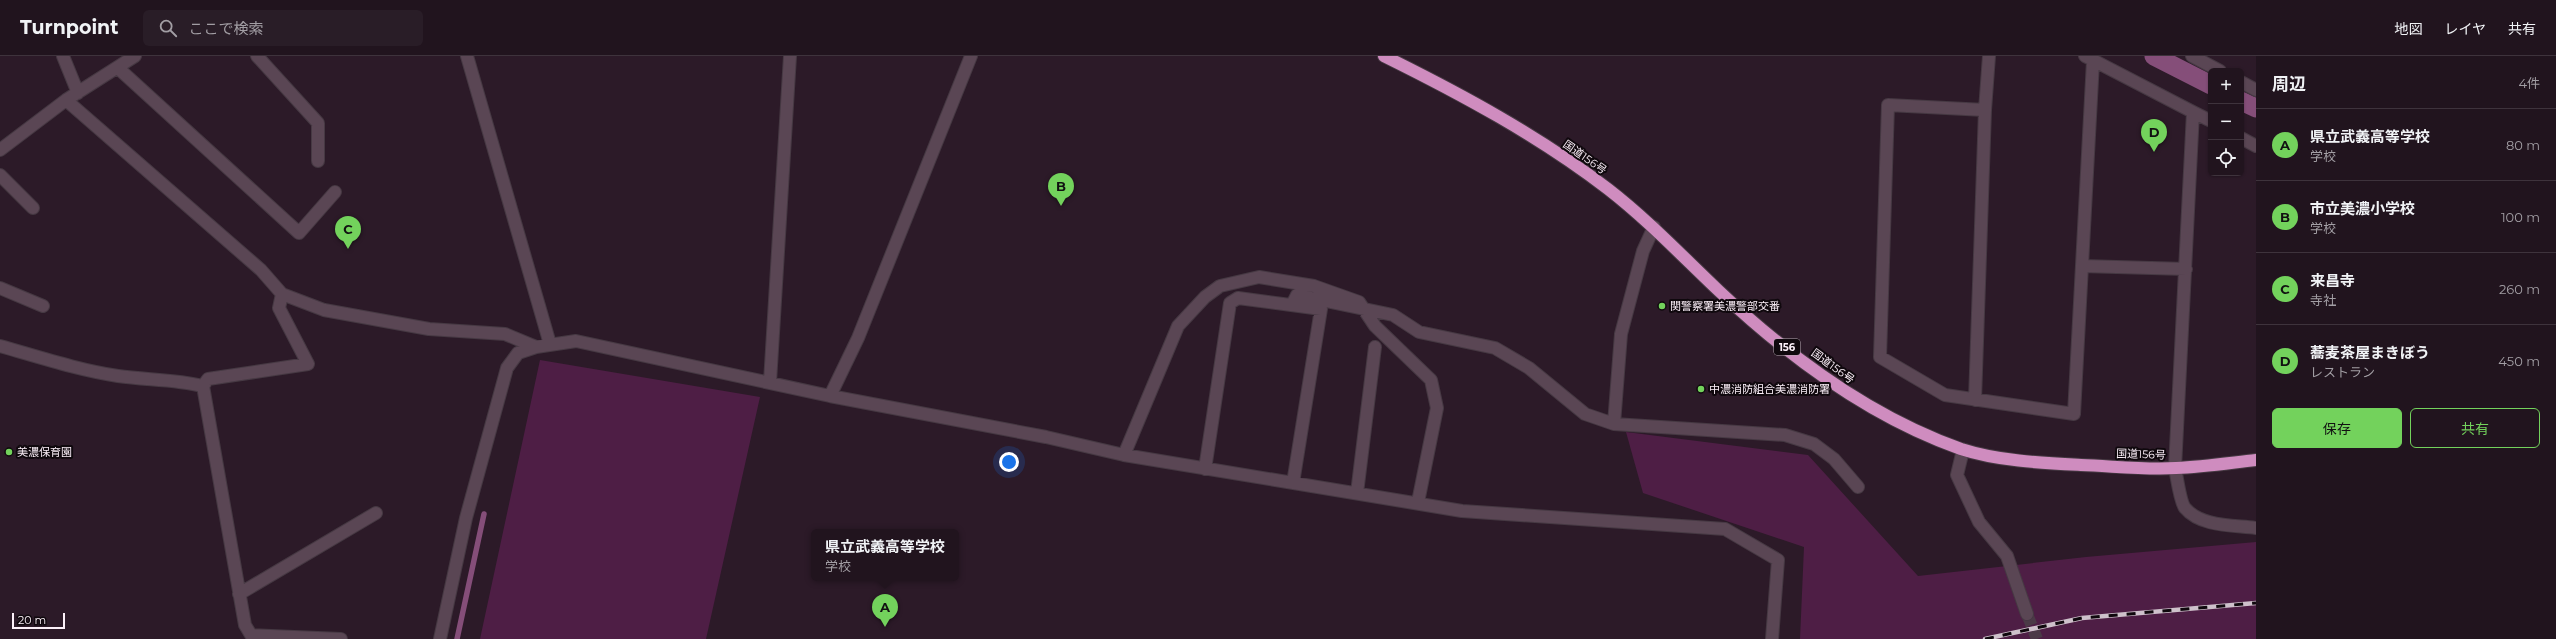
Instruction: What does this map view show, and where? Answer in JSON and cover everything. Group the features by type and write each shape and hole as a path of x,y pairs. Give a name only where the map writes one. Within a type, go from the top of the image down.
{"highway":[{"name":"国道156号","path":"1384,56 1446,86 1538,141 1608,189 1654,227 1721,292 1818,372 1859,401 1896,422 1963,450 2046,464 2175,468 2256,460"}],"street":[{"path":"63,56 78,93"},
{"path":"0,150 66,100 135,56"},
{"path":"257,56 318,123 318,161"},
{"path":"467,56 550,344"},
{"path":"770,382 790,56"},
{"path":"830,396 858,338 971,56"},
{"path":"1975,400 1985,110 1989,56"},
{"path":"2192,56 2214,68"},
{"path":"1985,110 1888,105 1880,357 1944,395 2074,414 2082,266 2089,58 2208,120"},
{"path":"118,68 299,233 335,192"},
{"path":"2244,84 2256,90"},
{"path":"66,100 261,270 282,294 324,310 429,329 505,334 536,347"},
{"path":"2193,112 2175,468 2184,507 2199,518 2218,524 2256,528"},
{"path":"2244,140 2256,146"},
{"path":"0,175 33,208"},
{"path":"1614,424 1621,334 1643,251 1654,227"},
{"path":"2082,266 2186,269"},
{"path":"1124,455 1178,326 1205,297 1220,286 1259,277 1314,286 1359,302 1367,310 1375,326 1431,380 1437,408 1418,502"},
{"path":"0,288 42,306"},
{"path":"282,294 279,308 308,364 208,379 203,386 239,594 245,625 251,637 341,639"},
{"path":"1292,305 1297,295 1393,315 1419,332 1495,348 1530,368 1585,414 1614,424 1785,435 1814,444 1834,459 1858,487"},
{"path":"1205,469 1230,304 1238,298 1321,309 1294,483"},
{"path":"440,639 466,518 508,368 518,353 550,344 576,341 830,396 1046,437 1124,455 1205,469 1418,502 1462,511 1725,529 1778,560 1772,639"},
{"path":"0,346 111,375 188,382 203,386"},
{"path":"1357,493 1375,347"},
{"path":"1963,450 1957,475 1979,522 2007,556 2027,614"},
{"path":"239,594 376,514"}],"shaded area":[{"path":"540,360 760,397 706,639 480,639"},
{"path":"1626,432 1808,455 1918,576 2086,557 2256,542 2256,639 1800,639 1804,547 1643,493"}],"waterway":[{"path":"2154,56 2208,83"},
{"path":"2244,102 2256,108"},
{"path":"457,639 484,514"}],"tunnel":[{"path":"2027,614 2037,639"}],"railway":[{"path":"1985,639 2082,618 2256,603"}],"place":[{"name":"蕎麦茶屋まきぼう","path":"2154,152"},
{"name":"市立美濃小学校","path":"1061,206"},
{"name":"来昌寺","path":"348,249"},
{"name":"関警察署美濃警部交番","path":"1662,306"},
{"name":"中濃消防組合美濃消防署","path":"1701,389"},
{"name":"美濃保育園","path":"9,452"},
{"name":"県立武義高等学校","path":"885,627"}]}
